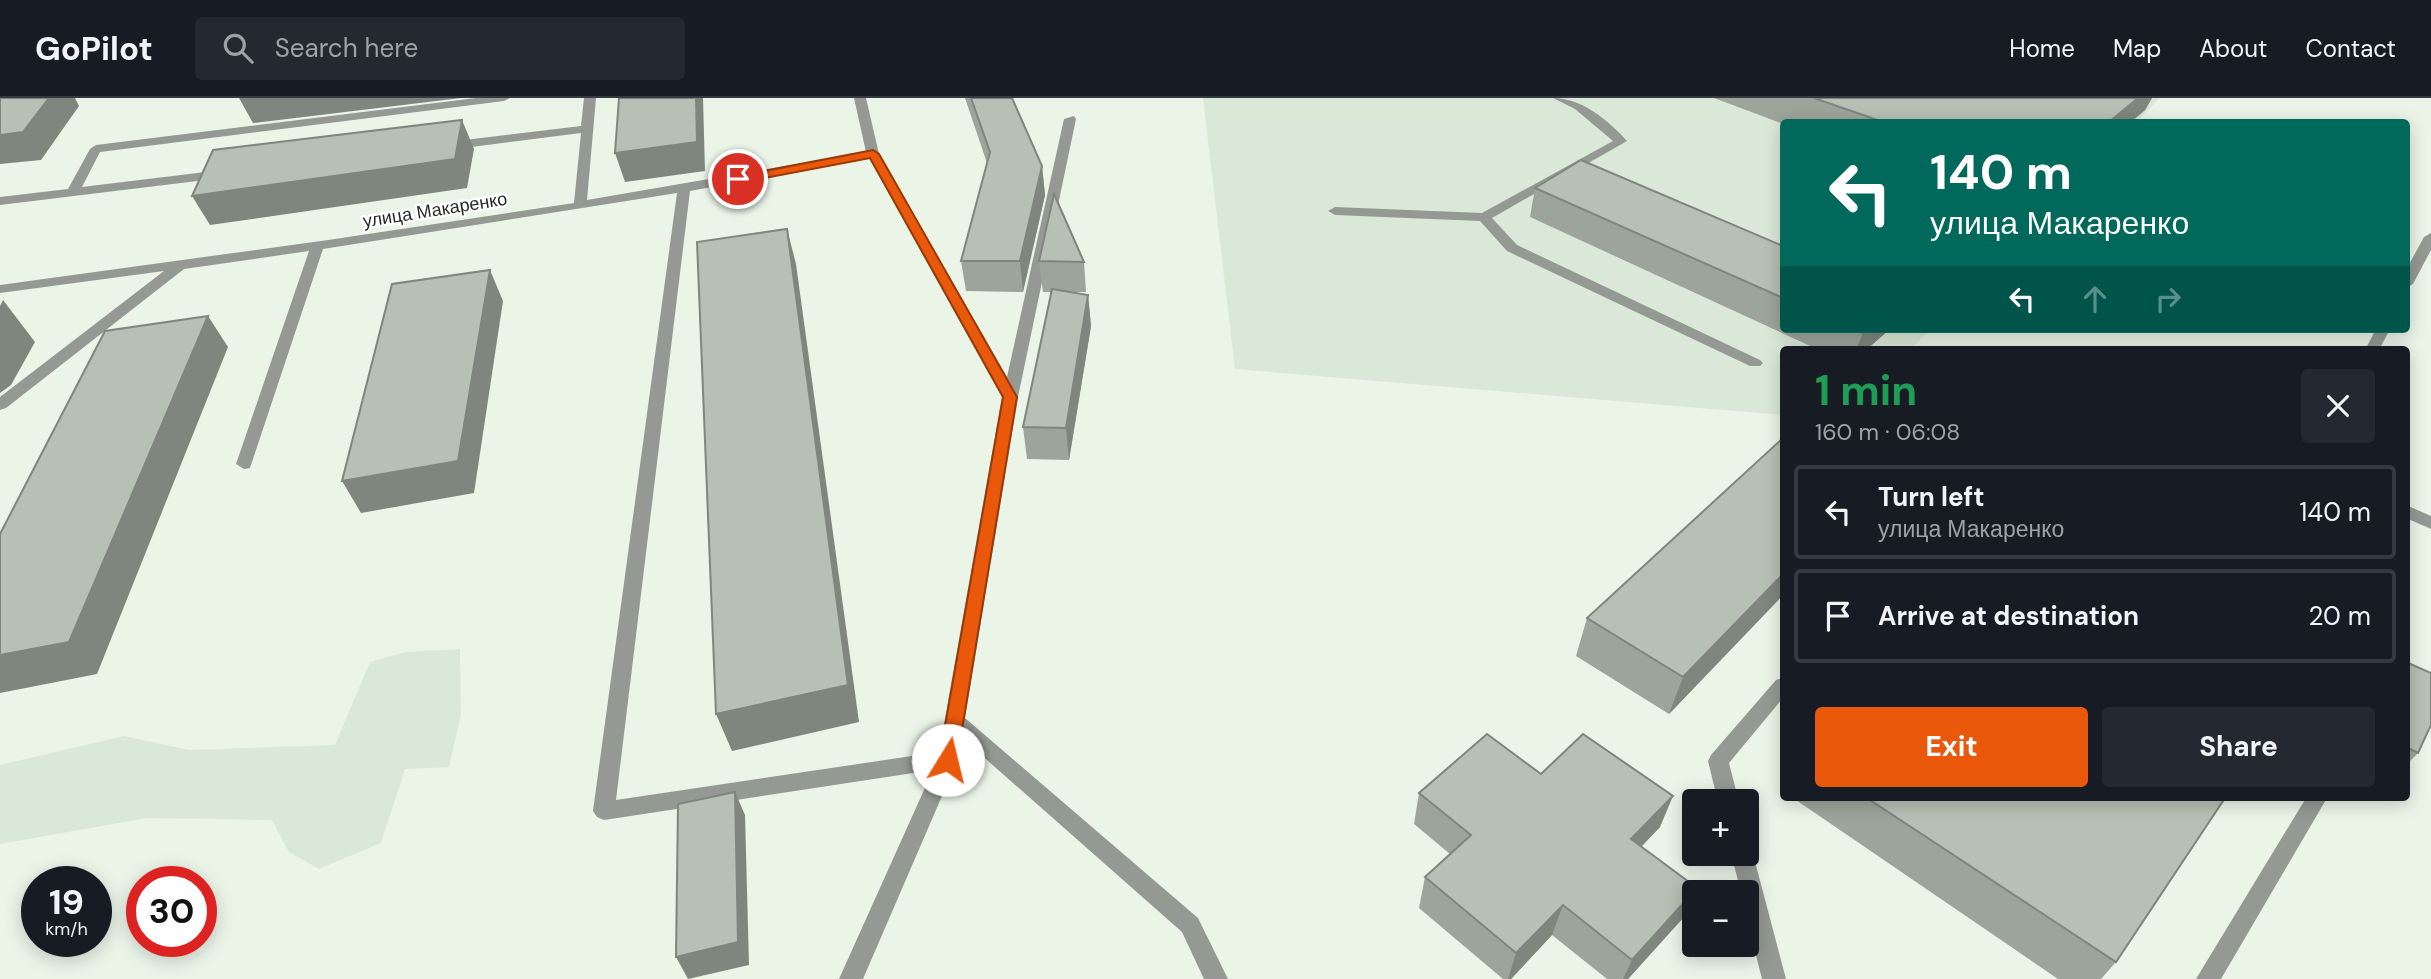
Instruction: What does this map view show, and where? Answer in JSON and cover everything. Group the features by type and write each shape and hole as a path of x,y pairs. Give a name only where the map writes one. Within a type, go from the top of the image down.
{"street":[{"path":"73,192 96,149 504,98"},
{"path":"580,205 590,98"},
{"path":"860,98 873,154 1010,397"},
{"path":"1335,211 1484,217 1621,141 1579,107 1559,98"},
{"path":"851,979 948,760 1010,397 1070,120"},
{"path":"440,147 589,129"},
{"name":"улица Макаренко","path":"0,289 179,266 684,190 873,154"},
{"path":"0,201 237,172"},
{"path":"684,190 604,811 948,760"},
{"path":"1484,217 1511,248 1755,363"},
{"path":"2410,276 2431,237"},
{"path":"244,464 317,246"},
{"path":"0,405 179,266"},
{"path":"2410,513 2431,523"},
{"path":"1726,789 1718,761 1780,689"},
{"path":"954,720 1189,925 1216,979"},
{"path":"2208,979 2315,801"},
{"path":"1745,866 1774,979"}],"shaded area":[{"path":"1203,98 2160,98 2139,119 1780,119 1780,333 1927,333 1914,346 1780,346 1780,415 1235,369"},
{"path":"460,649 461,714 449,767 405,769 381,843 319,869 289,852 272,820 147,818 0,844 0,765 124,736 189,750 335,745 370,662 405,652"}],"building":[{"path":"0,98 49,98 23,132 0,135"},
{"path":"619,98 696,98 697,142 615,153"},
{"path":"971,98 1012,98 1042,166 1020,261 961,261 990,152"},
{"path":"1814,98 2138,98 2113,119 1874,119"},
{"path":"462,120 455,159 192,196 213,150"},
{"path":"1581,160 1780,245 1780,297 1535,188"},
{"path":"1054,194 1084,262 1039,261"},
{"path":"787,229 848,685 716,714 697,242"},
{"path":"490,270 458,461 342,481 392,284"},
{"path":"1052,289 1088,295 1066,428 1023,427"},
{"path":"208,316 69,642 0,655 0,534 105,331"},
{"path":"1780,441 1780,577 1683,677 1587,618"},
{"path":"2410,664 2431,673 2431,725 2418,753 2410,749"},
{"path":"1487,734 1541,774 1583,734 1673,796 1631,839 1686,880 1682,880 1682,905 1632,960 1563,905 1516,953 1425,877 1471,835 1419,793"},
{"path":"735,792 738,942 676,957 678,804"},
{"path":"1872,801 2223,801 2116,962"}],"route":[{"path":"738,179 873,154 1010,397 948,760"}]}
